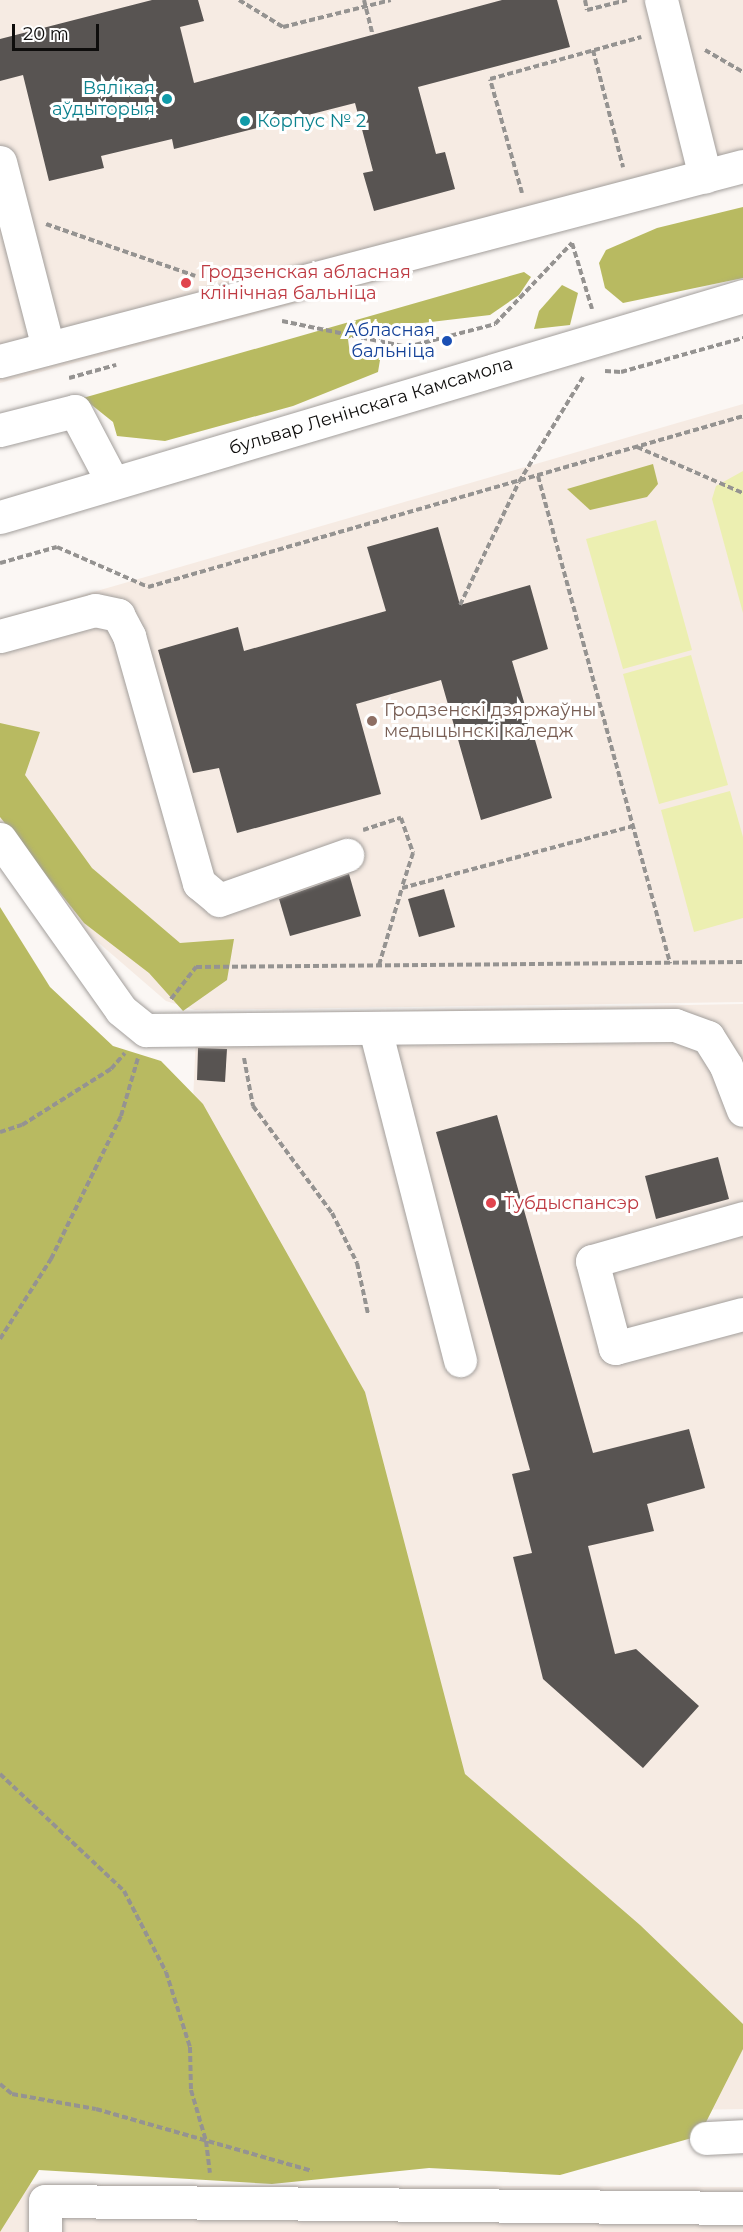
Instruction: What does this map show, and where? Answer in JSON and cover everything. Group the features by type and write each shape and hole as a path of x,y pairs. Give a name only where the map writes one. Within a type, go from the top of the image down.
{"street":[{"path":"665,15 705,177"},
{"path":"0,162 48,348"},
{"path":"0,361 743,166"},
{"name":"бульвар Ленінскага Камсамола","path":"0,517 743,296"},
{"path":"0,430 75,411 113,483"},
{"path":"0,636 95,610 118,615 129,636 199,883 219,900 347,855"},
{"path":"0,839 122,1010 147,1030 675,1025 708,1038 726,1066 743,1110"},
{"path":"375,1029 460,1360"},
{"path":"743,1218 592,1262 615,1348 743,1314"},
{"path":"706,2138 743,2136"},
{"path":"45,2232 45,2201 214,2204 289,2218 743,2208"}],"path":[{"path":"239,0 282,27 391,0"},
{"path":"364,0 373,35"},
{"path":"585,0 587,10 627,0"},
{"path":"526,206 490,79 593,50 665,15"},
{"path":"593,50 626,179"},
{"path":"13,212 200,278"},
{"path":"282,321 407,347 495,324 572,243"},
{"path":"599,370 621,372 743,338"},
{"path":"0,563 57,548 148,587 743,416"},
{"path":"637,447 743,493"},
{"path":"538,476 670,963"},
{"path":"460,605 519,482"},
{"path":"347,855 339,837 401,818 413,853 379,965"},
{"path":"402,888 633,826"},
{"path":"0,1132 22,1125 111,1069 147,1030 196,967 743,962"},
{"path":"0,1338 51,1259 121,1116 147,1030"},
{"path":"244,1030 244,1078 253,1106 332,1213 357,1263 368,1314"},
{"path":"0,1774 124,1891 169,1983 190,2047 190,2090 206,2141 214,2204"},
{"path":"0,2084 12,2094 96,2109 206,2141 297,2164 318,2174"}],"shaded area":[{"name":"Гродзенская абласная клінічная бальніца","path":"0,0 743,0 743,182 0,383"},
{"path":"743,207 743,278 623,303 605,288 599,263 606,250 657,228"},
{"path":"524,272 531,277 519,295 490,315 363,330 348,339 350,355 381,354 378,372 293,406 165,441 117,436 113,422 83,398"},
{"path":"562,285 578,293 570,325 534,329 539,311"},
{"name":"Гродзенскі дзяржаўны медыцынскі каледж","path":"743,404 743,1002 195,1010 166,1001 78,925 0,823 0,619"},
{"path":"653,464 658,484 647,497 590,510 567,489"},
{"path":"0,723 40,732 25,775 92,868 180,943 234,939 227,980 183,1011 149,973 84,923 0,817"},
{"path":"0,907 50,987 113,1046 161,1061 203,1104 365,1392 465,1774 640,1925 743,2024 743,2049 699,2136 560,2175 429,2168 272,2184 39,2170 0,2232"},
{"path":"743,1004 743,2109 296,2117 192,1123 197,1014"},
{"path":"0,2184 743,2187 743,2232 0,2232"}],"green space":[{"path":"743,471 743,613 712,499 716,486"},
{"path":"656,520 692,650 623,669 586,539"},
{"path":"691,655 728,785 659,804 623,674"},
{"path":"730,791 743,837 743,918 694,932 661,810"}],"building":[{"path":"152,0 198,0 204,21 180,27 194,83 502,0 557,0 570,47 418,87 436,154 445,152 455,189 374,211 363,173 373,171 355,103 174,149 172,139 101,156 104,168 49,181 23,75 0,81 0,39"},
{"path":"438,527 460,605 530,585 548,649 512,661 552,798 481,820 441,680 356,704 381,794 237,833 219,768 193,773 158,650 238,627 244,651 386,611 367,547"},
{"path":"349,874 361,916 290,936 279,899"},
{"path":"444,889 455,927 419,937 408,899"},
{"path":"198,1048 227,1049 225,1082 197,1080"},
{"path":"497,1115 593,1453 689,1429 705,1488 647,1504 654,1531 588,1546 615,1654 636,1649 699,1706 643,1768 543,1679 513,1557 532,1553 512,1474 530,1470 436,1132"},
{"path":"718,1157 729,1199 656,1219 645,1176"}],"place":[{"name":"Вялікая аўдыторыя","path":"167,99"},
{"name":"Корпус № 2","path":"245,121"},
{"name":"Гродзенская абласная клінічная бальніца","path":"186,283"},
{"name":"Абласная бальніца","path":"447,341"},
{"name":"Гродзенскі дзяржаўны медыцынскі каледж","path":"372,721"},
{"name":"Тубдыспансэр","path":"491,1203"}]}
